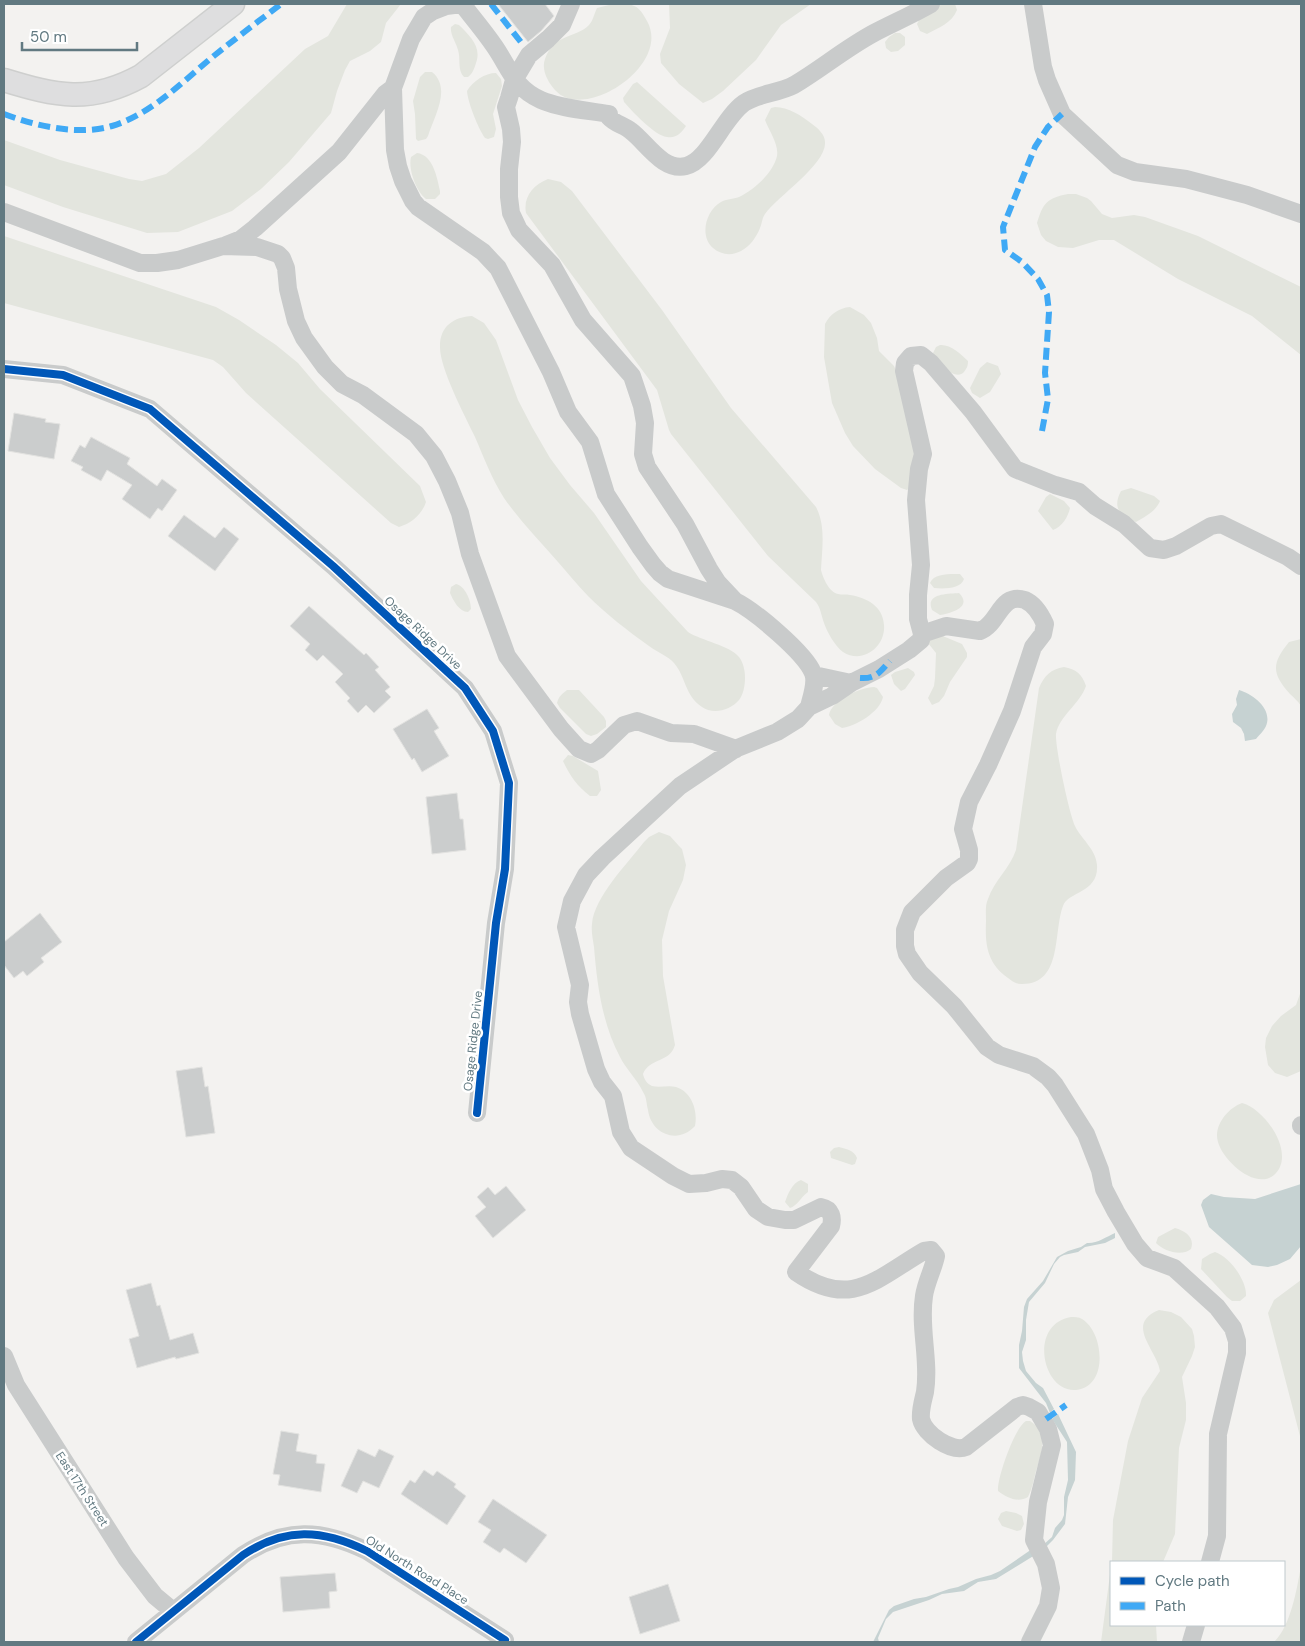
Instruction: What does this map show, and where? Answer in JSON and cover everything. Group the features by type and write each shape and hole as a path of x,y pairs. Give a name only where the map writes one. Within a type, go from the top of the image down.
{"main road":[{"path":"4,80 54,94 72,96 110,90 125,85 140,76 233,4"}],"street":[{"path":"809,707 814,675 800,655 769,625 746,606 664,576 640,547 606,494 590,442 571,416 551,372 498,268 483,252 418,207 408,193 396,161 393,88 411,39 424,17 446,6 462,4 495,47 514,80 529,93 543,101 609,114 612,121 633,132 662,160 674,166 686,166 702,156 734,111 747,101 778,92 794,84 874,33 904,20 931,4"},
{"path":"571,4 562,25 529,55 514,80 506,107 512,142 509,197 513,220 519,230 552,265 583,320 632,376 642,406 645,423 643,454 647,466 685,524 701,557 718,583 735,601"},
{"path":"1033,4 1037,34 1047,80 1062,114 1118,165 1135,172 1186,179 1239,193 1301,214"},
{"path":"4,212 140,263 178,260 223,246 241,238 255,228 331,159 384,94 393,88"},
{"path":"223,246 257,247 278,254 286,268 288,289 296,322 304,338 325,367 342,384 363,395 416,434 430,451 448,482 460,513 470,554 485,590 505,652 561,729 579,749 588,754 595,752 620,728 628,723 637,721 670,733 694,734 736,749"},
{"path":"1030,1642 1048,1606 1051,1588 1046,1564 1034,1540 1038,1502 1052,1445 1048,1429 1042,1417 1034,1408 1017,1407 961,1449 950,1447 942,1442 923,1424 921,1415 925,1393 926,1370 922,1309 926,1286 936,1256 931,1250 924,1251 861,1288 841,1291 811,1281 796,1272 831,1226 833,1219 825,1208 821,1207 794,1220 768,1218 756,1209 741,1187 732,1180 722,1179 706,1183 689,1184 626,1143 618,1126 613,1096 598,1075 579,1008 580,985 566,934 572,901 593,867 676,789 736,749 777,732 798,719 809,707 832,696 909,650 921,640 922,634 918,619 921,565 916,507 922,454 904,371 907,358 916,354 926,358 931,363 959,394 1015,469 1078,492 1095,506 1124,524 1150,548 1160,550 1170,548 1181,544 1211,526 1221,524 1288,556 1301,566"},
{"name":"Osage Ridge Drive","path":"4,369 64,376 150,409 333,566 465,688 493,731 509,783 505,869 496,923 477,1113"},
{"path":"922,634 946,626 976,631 985,629 1003,605 1012,599 1029,602 1045,624 1043,634 1033,647 1012,711 969,802 963,828 969,850 969,860 946,878 912,912 905,930 905,946 912,962 920,973 954,1006 987,1047 999,1056 1033,1066 1055,1085 1086,1134 1100,1170 1104,1189 1135,1244 1147,1258 1174,1268 1217,1307 1233,1328 1237,1341 1237,1353 1218,1434 1217,1536 1210,1561"},
{"path":"814,675 851,683"},
{"name":"East 17th Street","path":"4,1356 10,1386 126,1558 155,1596 173,1611"},
{"name":"Old North Road Place","path":"136,1642 242,1555 258,1545 277,1537 297,1534 316,1534 347,1541 505,1640"},
{"path":"1191,1642 1196,1626"}],"shaded area":[{"path":"347,4 401,4 386,23 381,42 370,51 350,61 337,91 331,113 289,162 261,189 232,211 178,232 147,233 63,207 4,185 4,140 60,160 129,179 142,181 166,174 199,148 305,49 328,36"},
{"path":"613,4 634,6 644,15 651,38 647,55 637,71 621,84 603,94 585,99 568,98 555,90 550,83 544,67 545,59 549,51 559,41 589,25 597,8"},
{"path":"669,4 811,4 781,25 756,60 723,91 703,103 679,84 661,63 660,54 670,28"},
{"path":"942,4 955,4 957,10 955,15 944,25 927,34 920,31 917,24 920,18"},
{"path":"455,24 459,25 471,38 476,47 475,67 468,77 464,77 462,74 459,53 452,36 451,27"},
{"path":"895,33 900,33 905,37 905,45 898,51 891,52 886,48 885,42"},
{"path":"425,72 432,72 438,79 441,86 441,94 440,103 428,136 426,139 418,141 416,139 413,101 420,77"},
{"path":"496,73 501,79 502,86 493,114 496,129 494,137 488,139 485,138 476,122 467,91 480,78"},
{"path":"637,82 686,126 683,131 673,137 662,136 644,122 624,102 623,98 633,84"},
{"path":"775,107 795,112 817,128 825,139 824,151 801,180 765,214 755,238 750,244 734,254 719,252 713,248 706,237 705,230 708,217 711,211 721,202 739,197 751,190 771,169 777,156 777,151 765,120 771,108"},
{"path":"417,153 431,162 440,191 440,194 435,199 426,199 419,191 414,180 410,162 411,157"},
{"path":"548,179 561,182 572,191 662,310 731,408 816,507 822,530 821,570 827,584 835,593 856,596 873,604 883,618 884,633 872,651 865,655 851,655 843,652 834,643 816,602 768,556 671,434 657,390 526,213 525,207 530,192"},
{"path":"1076,194 1087,198 1102,214 1112,218 1134,215 1145,217 1198,236 1301,287 1301,355 1252,316 1178,279 1114,240 1099,240 1073,248 1058,247 1046,241 1041,235 1037,223 1041,211 1055,197"},
{"path":"4,236 216,307 239,320 276,345 298,363 320,389 420,486 426,502 422,510 416,517 404,525 399,527 391,523 246,393 223,367 213,360 4,303"},
{"path":"850,307 864,315 871,323 877,338 879,351 894,366 900,379 916,440 911,487 907,490 901,488 875,469 853,446 832,403 824,357 825,324 835,312"},
{"path":"472,316 484,323 496,340 518,400 550,458 594,513 641,581 688,632 729,649 742,661 745,672 745,684 742,695 736,704 727,709 711,711 696,703 674,663 625,628 588,596 523,523 504,498 453,392 441,355 441,339 445,328 459,318"},
{"path":"940,345 951,348 968,361 964,372 956,375 942,366 933,353 936,347"},
{"path":"987,362 998,366 1001,374 990,392 980,398 972,393 970,388 980,368"},
{"path":"1131,488 1154,496 1160,501 1153,511 1136,522 1119,511 1117,502 1121,491"},
{"path":"1050,494 1064,501 1070,508 1064,521 1053,530 1038,511 1046,497"},
{"path":"947,574 960,574 964,579 956,587 934,588 930,583 935,577"},
{"path":"456,584 465,590 469,598 471,609 468,612 459,608 450,593 451,587"},
{"path":"959,593 963,598 963,602 959,608 950,613 940,615 932,610 931,604 935,597"},
{"path":"938,634 962,644 967,657 950,682 944,696 939,702 932,705 928,698 934,686 936,653 928,643 930,638"},
{"path":"1301,639 1301,706 1284,687 1277,675 1276,669 1279,657 1289,642"},
{"path":"1064,667 1078,673 1083,678 1086,686 1079,699 1061,721 1056,734 1056,741 1072,819 1094,854 1097,865 1096,874 1089,886 1071,897 1063,906 1054,955 1050,967 1044,976 1034,982 1019,984 1001,972 989,953 986,938 986,904 994,886 1010,863 1016,850 1039,688 1048,674 1055,669"},
{"path":"908,668 915,675 905,689 901,691 894,684 891,675"},
{"path":"877,688 883,697 881,703 872,713 848,727 842,728 835,724 829,715 840,700 861,689"},
{"path":"567,690 579,690 604,717 606,727 597,734 591,736 586,734 557,703 562,694"},
{"path":"1239,690 1256,699 1267,714 1266,726 1256,739 1245,741 1241,728 1233,722 1232,714 1237,705 1236,699"},
{"path":"568,755 598,771 601,790 597,796 590,796 574,780 563,761"},
{"path":"659,832 670,836 682,849 686,865 683,880 669,911 662,940 663,976 675,1045 669,1055 650,1065 643,1074 646,1081 655,1087 670,1086 682,1089 693,1103 696,1114 695,1126 688,1132 673,1136 660,1131 654,1125 650,1118 646,1098 622,1061 614,1044 601,1003 592,930 594,914 605,892 644,842"},
{"path":"1301,991 1301,1071 1287,1077 1275,1073 1268,1065 1265,1047 1266,1038 1272,1026 1281,1016 1296,1005"},
{"path":"1242,1103 1251,1107 1268,1122 1280,1143 1281,1164 1276,1173 1269,1178 1251,1177 1242,1172 1227,1158 1218,1142 1218,1130 1223,1118 1237,1105"},
{"path":"839,1147 854,1153 857,1158 855,1164 852,1165 831,1158 830,1152 834,1148"},
{"path":"801,1180 808,1184 808,1192 790,1208 785,1202 786,1199 793,1186"},
{"path":"1301,1184 1301,1246 1290,1259 1268,1267 1252,1265 1209,1227 1201,1205 1203,1200 1211,1194 1224,1197 1255,1199"},
{"path":"1175,1228 1183,1231 1191,1238 1191,1249 1178,1253 1163,1248 1156,1243 1158,1237"},
{"path":"1115,1233 1115,1238 1105,1243 1085,1247 1078,1252 1060,1257 1054,1264 1045,1283 1029,1302 1026,1320 1026,1340 1022,1352 1023,1361 1026,1371 1043,1388 1054,1409 1050,1413 1046,1403 1019,1368 1019,1345 1024,1307 1027,1299 1043,1281 1057,1257"},
{"path":"1215,1252 1232,1264 1241,1277 1246,1290 1246,1296 1240,1301 1232,1301 1227,1297 1201,1269 1202,1259"},
{"path":"1301,1280 1301,1440 1268,1313 1274,1300"},
{"path":"1159,1310 1171,1312 1181,1317 1192,1329 1194,1336 1195,1347 1182,1377 1186,1403 1186,1420 1179,1448 1175,1534 1163,1561 1112,1561 1113,1520 1128,1441 1142,1398 1160,1371 1143,1330 1144,1322 1149,1316"},
{"path":"1071,1317 1081,1318 1089,1326 1095,1335 1100,1358 1094,1379 1087,1387 1076,1390 1064,1388 1055,1381 1048,1370 1045,1357 1045,1344 1049,1332 1057,1322"},
{"path":"1058,1414 1076,1452 1075,1480 1068,1497 1065,1524 1045,1548 1043,1545 1052,1537 1055,1528 1064,1515 1064,1497 1068,1480 1067,1442 1052,1419"},
{"path":"1026,1421 1030,1421 1040,1431 1042,1450 1028,1497 1016,1500 998,1491 998,1485 1012,1442"},
{"path":"1006,1511 1022,1516 1024,1524 1021,1530 1017,1531 1002,1526 998,1519 1001,1513"},
{"path":"1032,1549 1035,1555 996,1579 978,1582 964,1591 942,1594 893,1612 886,1619 878,1638 879,1642 873,1642 889,1610 894,1606 991,1575"},
{"path":"1301,1566 1301,1642 1274,1642 1280,1635 1289,1617"},
{"path":"1110,1574 1110,1626 1156,1626 1157,1642 1101,1642"}],"building":[{"path":"498,4 545,4 554,16 528,42"},
{"path":"14,413 46,419 45,422 60,424 54,459 8,451"},
{"path":"91,437 130,458 127,464 157,486 162,479 177,490 162,511 158,508 150,519 122,499 132,485 107,470 101,481 81,470 83,467 71,461 80,445 85,448"},
{"path":"184,515 215,538 224,527 239,539 215,571 168,536"},
{"path":"309,606 364,655 366,653 379,667 375,670 390,687 385,691 391,697 374,713 366,705 358,713 347,701 350,698 335,682 343,674 323,655 317,661 305,650 310,644 290,626"},
{"path":"427,709 439,728 434,731 449,756 422,772 414,758 412,760 393,729"},
{"path":"457,793 460,819 463,819 466,850 432,854 426,797"},
{"path":"40,913 62,942 41,958 44,962 27,976 23,971 14,978 4,965 4,942"},
{"path":"202,1067 205,1087 208,1086 215,1133 186,1137 176,1071"},
{"path":"506,1186 526,1210 493,1238 475,1216 486,1207 477,1197 488,1187 495,1195"},
{"path":"151,1283 157,1306 160,1305 170,1340 193,1333 199,1353 176,1359 175,1357 137,1368 129,1339 139,1336 126,1290"},
{"path":"281,1431 299,1434 296,1451 317,1455 316,1463 325,1464 321,1492 278,1485 280,1475 273,1474"},
{"path":"358,1449 375,1457 379,1449 394,1456 379,1488 363,1481 357,1493 341,1486"},
{"path":"424,1470 433,1476 437,1471 456,1484 454,1487 466,1496 447,1525 401,1494 410,1480 415,1483"},
{"path":"493,1499 547,1535 526,1563 504,1548 500,1553 483,1542 491,1530 478,1522"},
{"path":"335,1573 337,1591 329,1592 330,1608 283,1612 280,1577"},
{"path":"668,1584 680,1621 640,1634 629,1597"}],"marked path":[{"path":"4,114 43,126 71,130 99,129 127,121 166,96 281,4"},
{"path":"491,4 524,46"},
{"path":"1042,431 1048,399 1045,373 1049,312 1047,295 1038,279 1022,262 1005,250 1003,227 1035,147 1048,127 1062,114"},
{"path":"860,678 874,676 890,661"},
{"path":"1046,1419 1066,1405"}],"cycle path":[{"path":"4,369 63,375 150,409 333,566 465,688 493,731 509,783 505,869 496,923 477,1113"},
{"path":"136,1642 243,1555 274,1539 304,1534 335,1538 367,1551 505,1640"}]}
